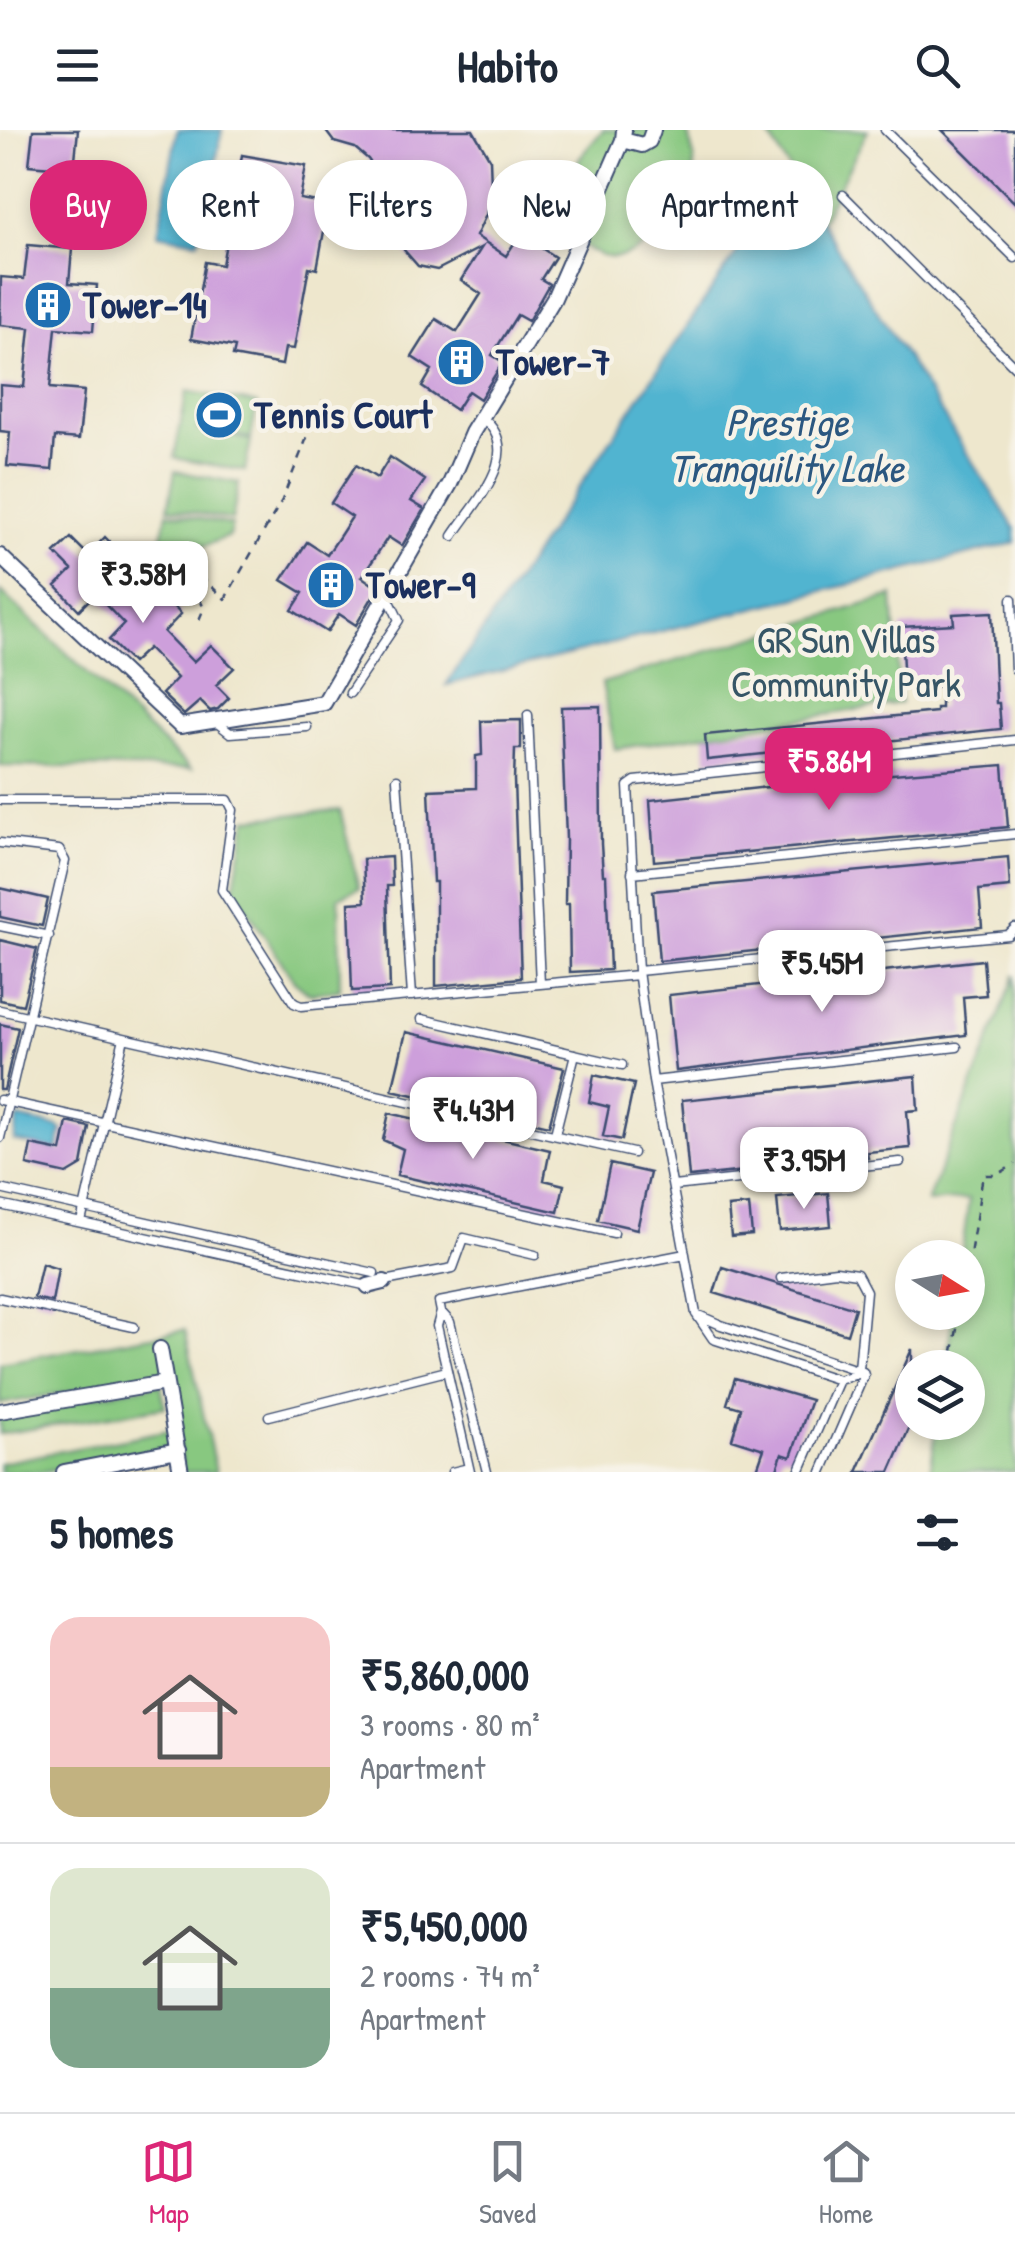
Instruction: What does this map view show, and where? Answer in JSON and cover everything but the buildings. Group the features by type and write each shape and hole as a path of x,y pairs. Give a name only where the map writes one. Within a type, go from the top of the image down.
{"street":[{"path":"0,556 180,726 324,703 388,597 481,418 554,298 624,135 642,145 653,130"},
{"path":"160,1349 182,1472"},
{"path":"0,1411 165,1383"},
{"path":"64,1472 178,1450"}],"lane":[{"path":"885,130 1015,258"},
{"path":"844,194 1015,367"},
{"path":"453,536 499,465 498,436 481,418"},
{"path":"350,694 400,620 388,597"},
{"path":"1012,598 1015,669"},
{"path":"528,715 540,984"},
{"path":"213,720 230,733 307,728"},
{"path":"839,1380 712,1339 696,1314 653,1081 638,973 626,792 634,781 1015,740"},
{"path":"398,779 412,996"},
{"path":"0,800 228,800 234,810 222,890 294,1003 302,1006 1008,935 1015,928"},
{"path":"632,873 1015,834"},
{"path":"0,842 62,851 65,861 30,1017 4,1101 0,1138"},
{"path":"0,926 49,936"},
{"path":"0,1010 633,1153"},
{"path":"422,1018 622,1065"},
{"path":"81,1222 124,1038"},
{"path":"653,1081 957,1048"},
{"path":"555,1134 575,1054"},
{"path":"4,1101 614,1233"},
{"path":"673,1186 900,1162"},
{"path":"0,1189 259,1247 375,1280"},
{"path":"0,1205 256,1261 375,1280 453,1268 464,1238 535,1256"},
{"path":"256,1261 259,1247"},
{"path":"452,1472 469,1470 437,1326 439,1302 686,1254"},
{"path":"780,1278 836,1271 857,1274 866,1291 861,1370 864,1376 822,1472"},
{"path":"0,1298 134,1327"},
{"path":"440,1312 450,1322 487,1472"},
{"path":"696,1314 861,1370"},
{"path":"798,1472 839,1380 861,1370"},
{"path":"269,1416 447,1371"}],"path":[{"path":"200,620 204,608 198,596 180,580 184,572 192,568 199,571 225,599 282,500 322,400"},
{"path":"972,1240 983,1175 998,1175 1015,1164"}],"green space":[{"path":"603,130 687,130 694,160 626,160 626,250 638,250 619,257 602,256 591,250 606,250 606,160 579,160"},
{"path":"766,130 868,130 833,199 833,160 784,160"},
{"path":"187,391 257,404 251,438 195,429 251,440 245,471 174,458"},
{"path":"175,471 239,483 232,520 168,508"},
{"path":"167,512 232,525 229,536 199,548 161,542"},
{"path":"0,591 191,769 0,766"},
{"name":"GR Sun Villas Community Park","path":"893,596 900,703 615,749 602,683"},
{"path":"340,810 359,888 339,897 340,989 310,994 294,981 234,889 247,819"},
{"path":"1015,975 1015,1472 930,1472 935,1440 985,1440 985,1350 948,1350 950,1330 985,1330 985,1240 963,1240 969,1199 927,1202"},
{"path":"185,1330 216,1472 183,1472 168,1375 0,1404 0,1363"},
{"path":"161,1384 165,1407 0,1434 0,1413"},
{"path":"170,1430 174,1446 40,1472 0,1472 0,1463"}],"water":[{"path":"177,130 222,130 216,160 172,160"},
{"path":"167,185 167,236 158,234"},
{"name":"Prestige Tranquility Lake","path":"833,241 1015,529 1015,543 446,685 738,250 833,250"},
{"path":"18,1118 59,1127 62,1131 57,1150 14,1141"}],"place":[{"name":"Tower-14","path":"48,305"},
{"name":"Tower-7","path":"461,362"},
{"name":"Tennis Court","path":"219,415"},
{"name":"Tower-9","path":"331,585"}]}
